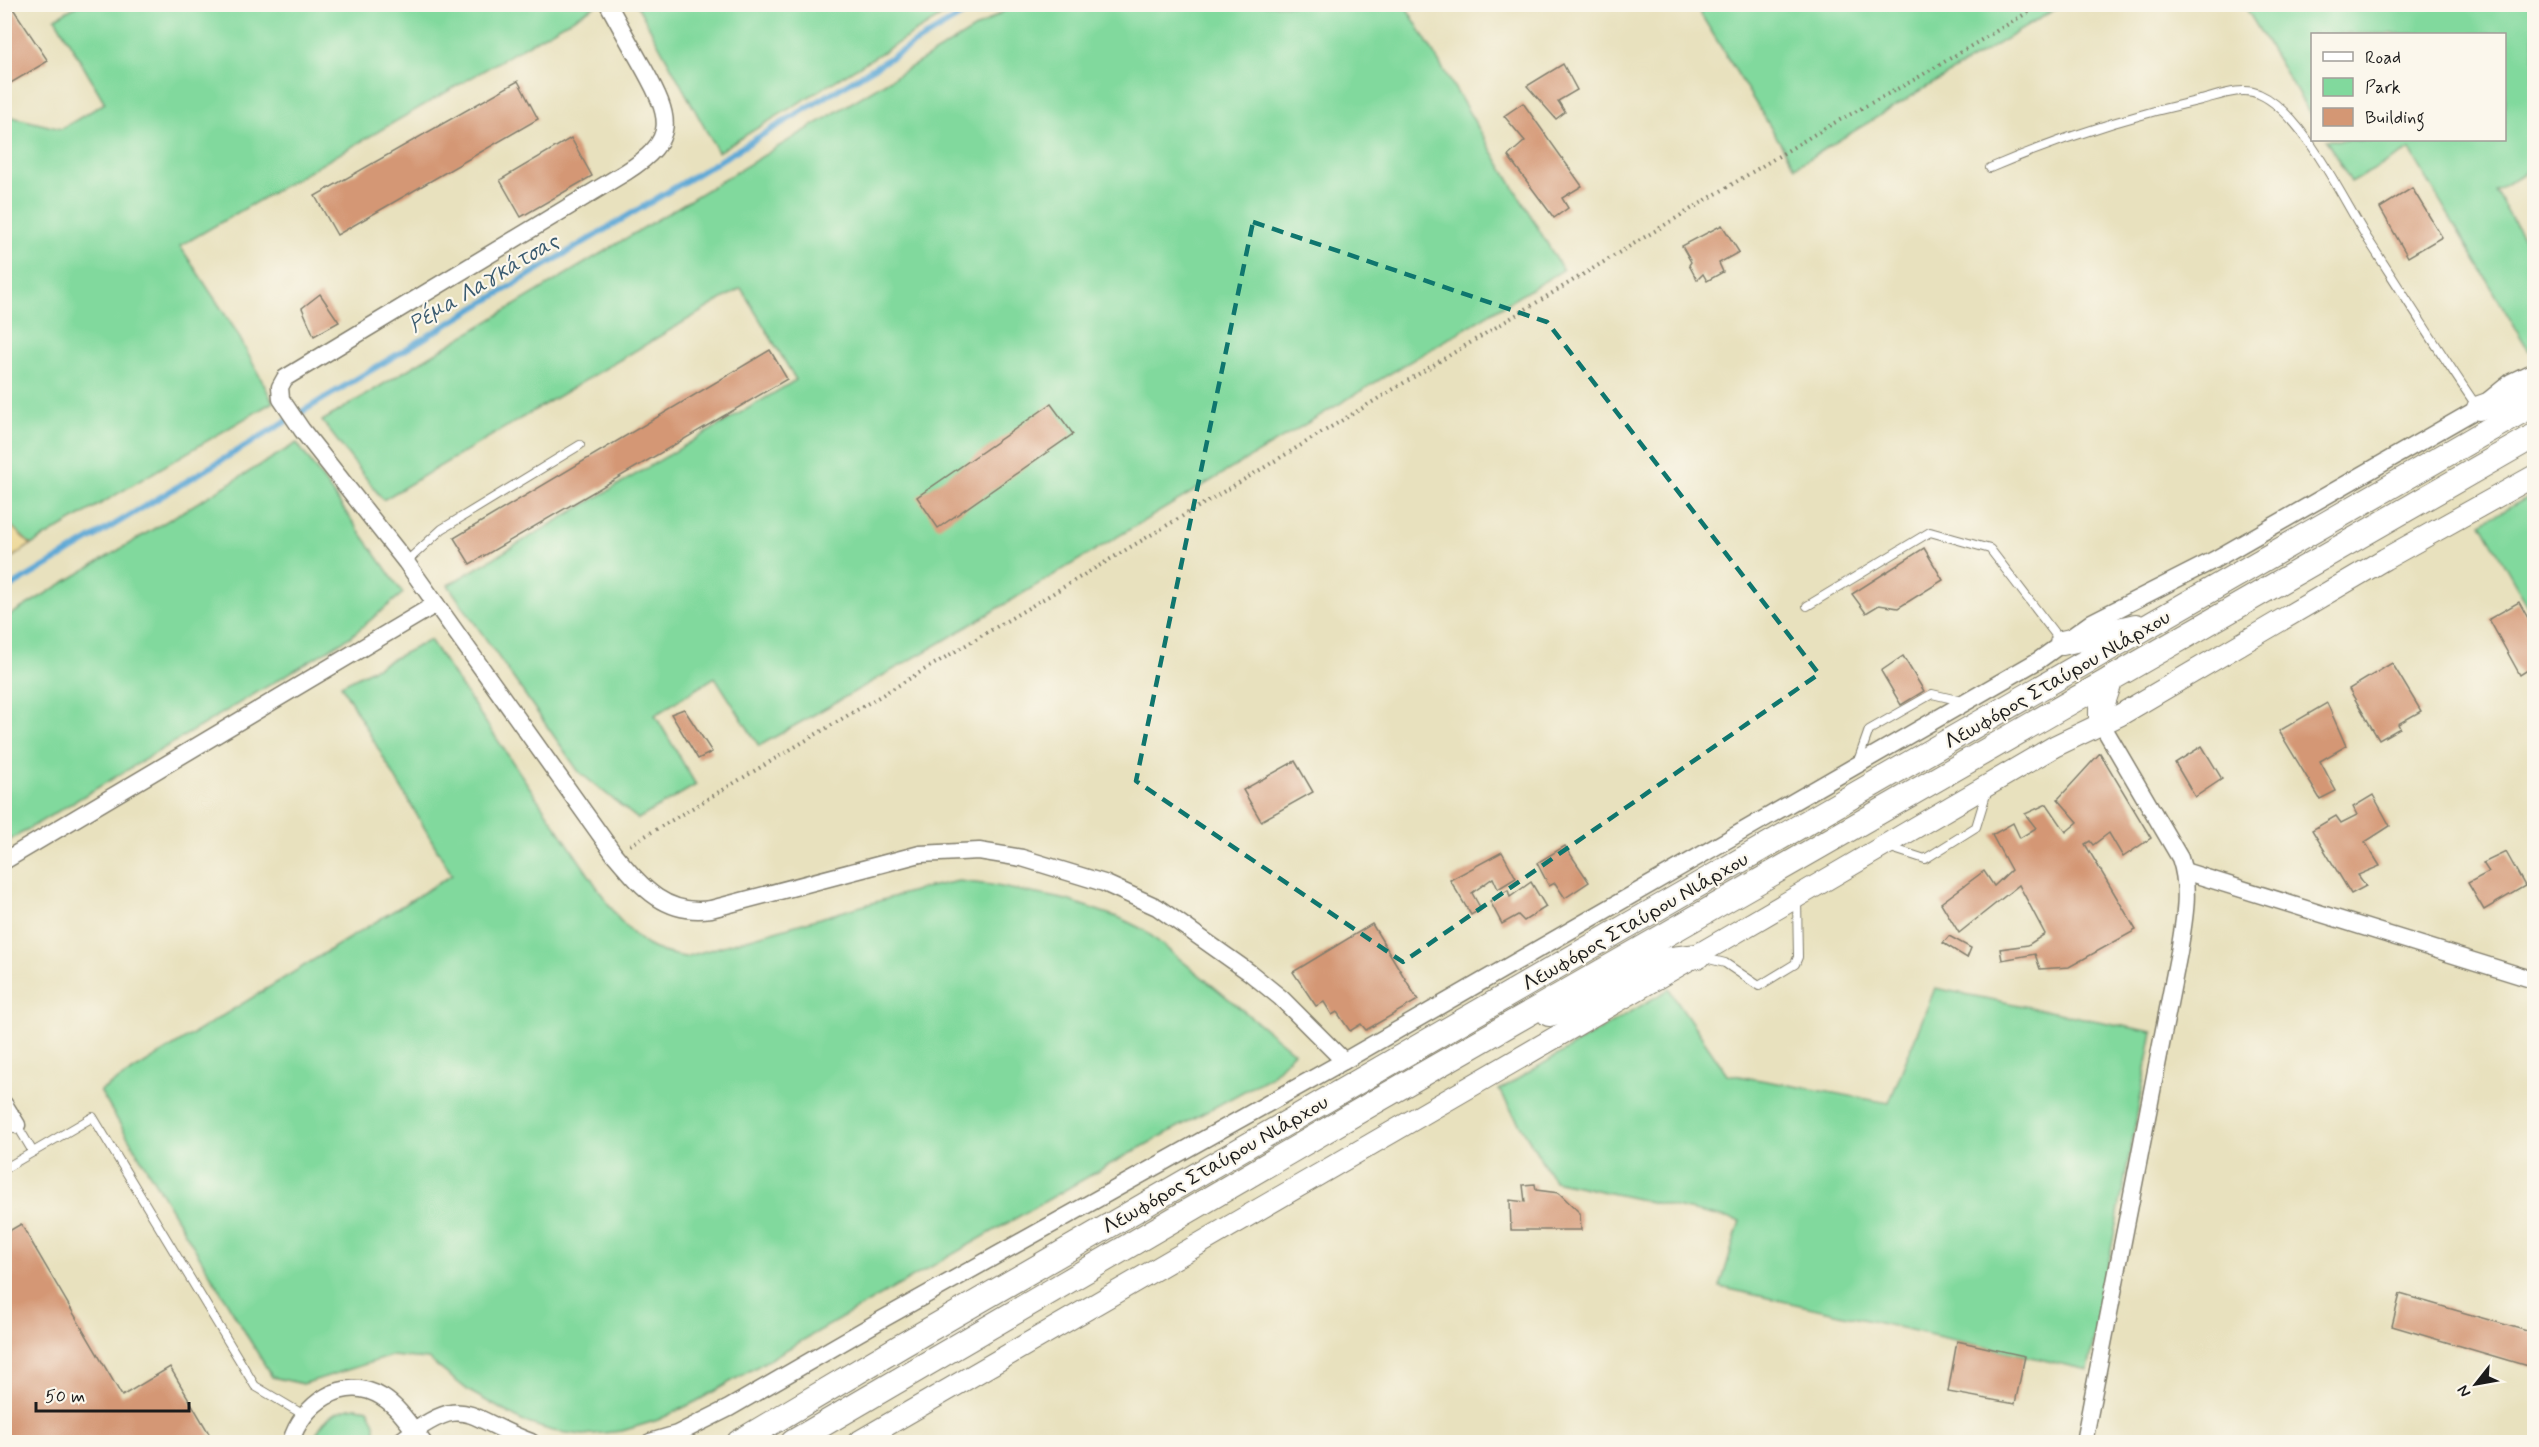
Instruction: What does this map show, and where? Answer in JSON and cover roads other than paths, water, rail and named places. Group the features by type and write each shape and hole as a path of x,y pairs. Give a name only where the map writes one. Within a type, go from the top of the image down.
{"main road":[{"path":"2479,408 2535,389"},
{"name":"Λεωφόρος Σταύρου Νιάρχου","path":"739,1443 921,1334 2535,404"},
{"name":"Λεωφόρος Σταύρου Νιάρχου","path":"793,1443 1514,1022 2535,436"},
{"path":"2062,643 2112,630 2153,624"},
{"path":"2101,723 2101,709 2111,679"},
{"path":"1514,1022 1565,1011 1663,960 1698,956"}],"street":[{"path":"608,4 663,105 665,128 656,149 626,172 297,369 280,383 281,399 302,430 406,562 614,854 652,893 675,908 692,911 751,899 920,854 978,851 1022,858 1104,883 1157,907 1249,972 1281,998 1344,1061"},
{"path":"650,1443 678,1434 729,1408 891,1314 1344,1061 2039,660 2092,621 2221,556 2479,408 2504,386 2535,371"},
{"path":"858,1443 1300,1183 1698,956 2055,746 2120,715 2409,546 2535,476"},
{"path":"4,861 436,604"},
{"path":"2084,1443 2179,952 2186,901 2184,871 2177,852 2101,723"},
{"path":"2184,871 2535,980"},
{"path":"4,1104 17,1125"},
{"path":"291,1443 310,1407 333,1393 343,1390 369,1391 383,1397 418,1437"},
{"path":"399,1443 418,1437 445,1413 462,1412 531,1443"}],"lane":[{"path":"1990,168 2086,131 2138,116 2228,93 2246,91 2258,93 2279,107 2321,159 2368,239 2434,343 2479,408"},
{"path":"406,562 442,529 580,445"},
{"path":"1807,606 1930,532 1990,549 2062,643"},
{"path":"1857,764 1869,730 1932,694 1966,702"},
{"path":"1884,846 1925,859 1976,828 1988,786"},
{"path":"1698,956 1725,963 1759,986 1795,964 1798,957 1795,910 1797,897"},
{"path":"4,1169 93,1117 255,1386 304,1415"},
{"path":"17,1125 33,1152"}],"waterway":[{"name":"Ρέμα Λαγκάτσας","path":"4,591 980,4"}]}
